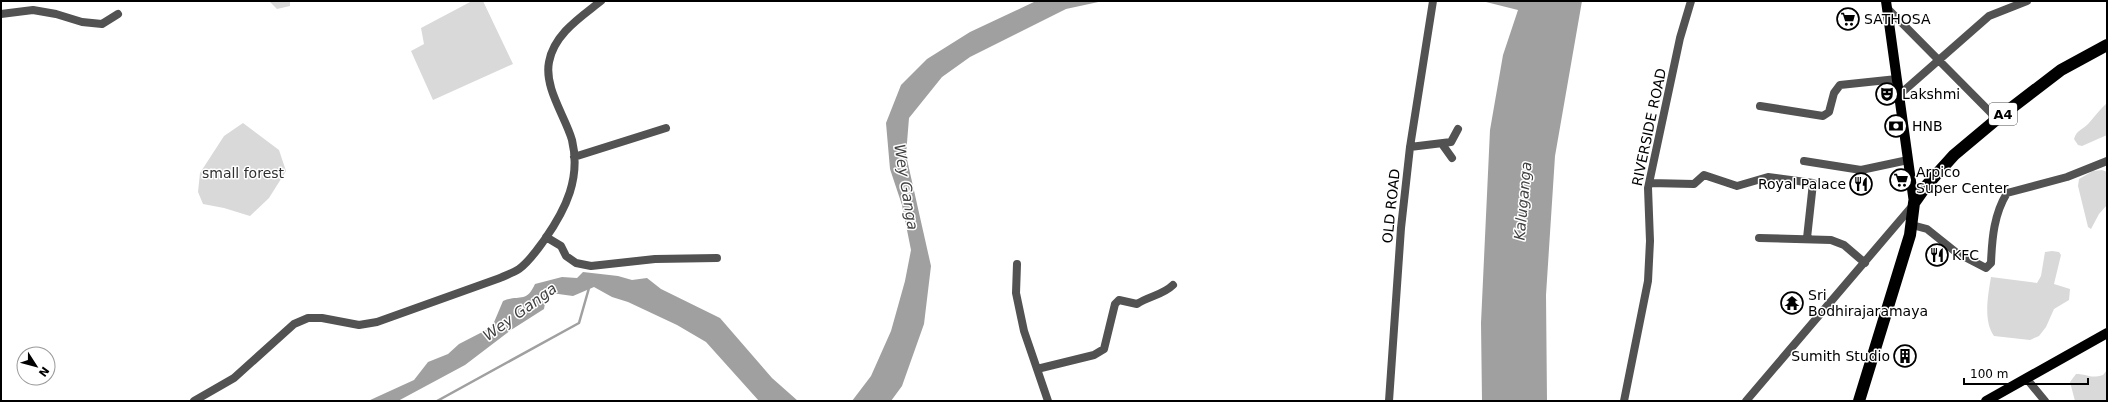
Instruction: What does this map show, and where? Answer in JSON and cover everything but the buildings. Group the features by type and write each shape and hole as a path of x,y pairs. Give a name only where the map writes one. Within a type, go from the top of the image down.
{"highway":[{"name":"A4","path":"1914,203 1926,186 1954,155 1997,119 2061,70 2107,45"},
{"path":"1859,401 1905,252 1912,225 1914,203"}],"main road":[{"path":"1887,5 1914,203"},
{"path":"1986,401 2107,334"}],"street":[{"path":"194,401 234,378 294,324 308,318 322,318 359,325 377,322 500,278 519,269 534,255 562,213 571,191 575,168 572,140 550,81 549,62 556,45 568,27 601,1"},
{"name":"OLD ROAD","path":"1389,401 1401,228 1410,147 1433,1"},
{"name":"RIVERSIDE ROAD","path":"1624,401 1648,281 1650,241 1648,188 1680,38 1691,1"},
{"path":"1899,95 1989,16 2028,1"},
{"path":"1887,5 1997,119"},
{"path":"1,14 33,10 56,14 82,22 102,24 118,14"},
{"path":"1760,106 1823,116 1829,112 1834,93 1840,85 1897,79"},
{"path":"574,157 666,128"},
{"path":"1410,147 1451,142 1458,129"},
{"path":"1442,144 1452,158"},
{"path":"1804,161 1861,170 1908,160"},
{"path":"1912,225 1927,229 1957,253 1986,268 1991,263 1992,236 2000,205 2007,193 2068,177 2107,161"},
{"path":"1650,183 1694,184 1704,175 1736,186 1768,177 1813,182 1806,238"},
{"path":"1746,401 1914,203"},
{"path":"546,237 561,246 566,256 576,263 590,266 655,259 717,258"},
{"path":"1759,238 1806,238 1831,240 1844,246 1865,262"},
{"path":"1017,264 1016,293 1024,331 1048,401"},
{"path":"1037,369 1094,355 1104,349 1115,304 1119,300 1138,304 1149,296 1166,292 1173,285"},
{"path":"2026,378 2045,401"}],"green space":[{"path":"269,1 290,1 290,6 277,9"},
{"path":"472,1 483,1 513,64 433,100 411,51 424,44 421,28"},
{"path":"2107,103 2107,135 2082,146 2078,145 2074,139 2077,133 2087,125"},
{"name":"small forest","path":"243,123 279,150 286,171 269,198 250,216 224,208 203,204 198,192 200,173 224,136"},
{"path":"2102,170 2107,172 2107,205 2099,214 2091,229 2088,227 2078,186 2079,179 2093,171"},
{"path":"2045,252 2059,252 2061,255 2054,284 2070,289 2069,300 2054,309 2046,327 2039,336 2030,340 1994,336 1988,323 1987,315 1991,277 2037,283 2041,276"},
{"path":"2107,370 2107,401 2075,401 2070,382 2076,374 2099,376 2103,375"}],"water":[{"name":"Wey Ganga","path":"1036,1 1103,1 1066,9 970,57 942,77 909,118 906,155 931,266 924,324 902,386 891,401 852,401 871,376 891,331 905,281 911,250 902,205 890,169 886,123 901,85 927,59 970,32"},
{"name":"Kaluganga","path":"1482,1 1582,1 1555,156 1546,295 1547,401 1482,401 1481,323 1490,130 1503,55 1518,10"},
{"name":"Wey Ganga","path":"583,272 618,276 632,280 647,278 661,289 720,318 772,378 798,401 759,401 706,342 677,325 628,302 612,297 594,287 573,296 551,293 546,298 544,309 511,330 465,365 398,401 368,401 414,380 428,362 448,354 459,344 492,327 503,301 525,296 532,290 535,284 562,277 577,278"}],"waterway":[{"path":"437,401 579,323 589,288"}],"place":[{"name":"SATHOSA","path":"1848,19"},
{"name":"Lakshmi","path":"1887,94"},
{"name":"HNB","path":"1896,126"},
{"name":"Arpico Super Center","path":"1901,180"},
{"name":"Royal Palace","path":"1861,184"},
{"name":"KFC","path":"1937,255"},
{"name":"Sri Bodhirajaramaya","path":"1792,303"},
{"name":"Sumith Studio","path":"1905,356"}]}
